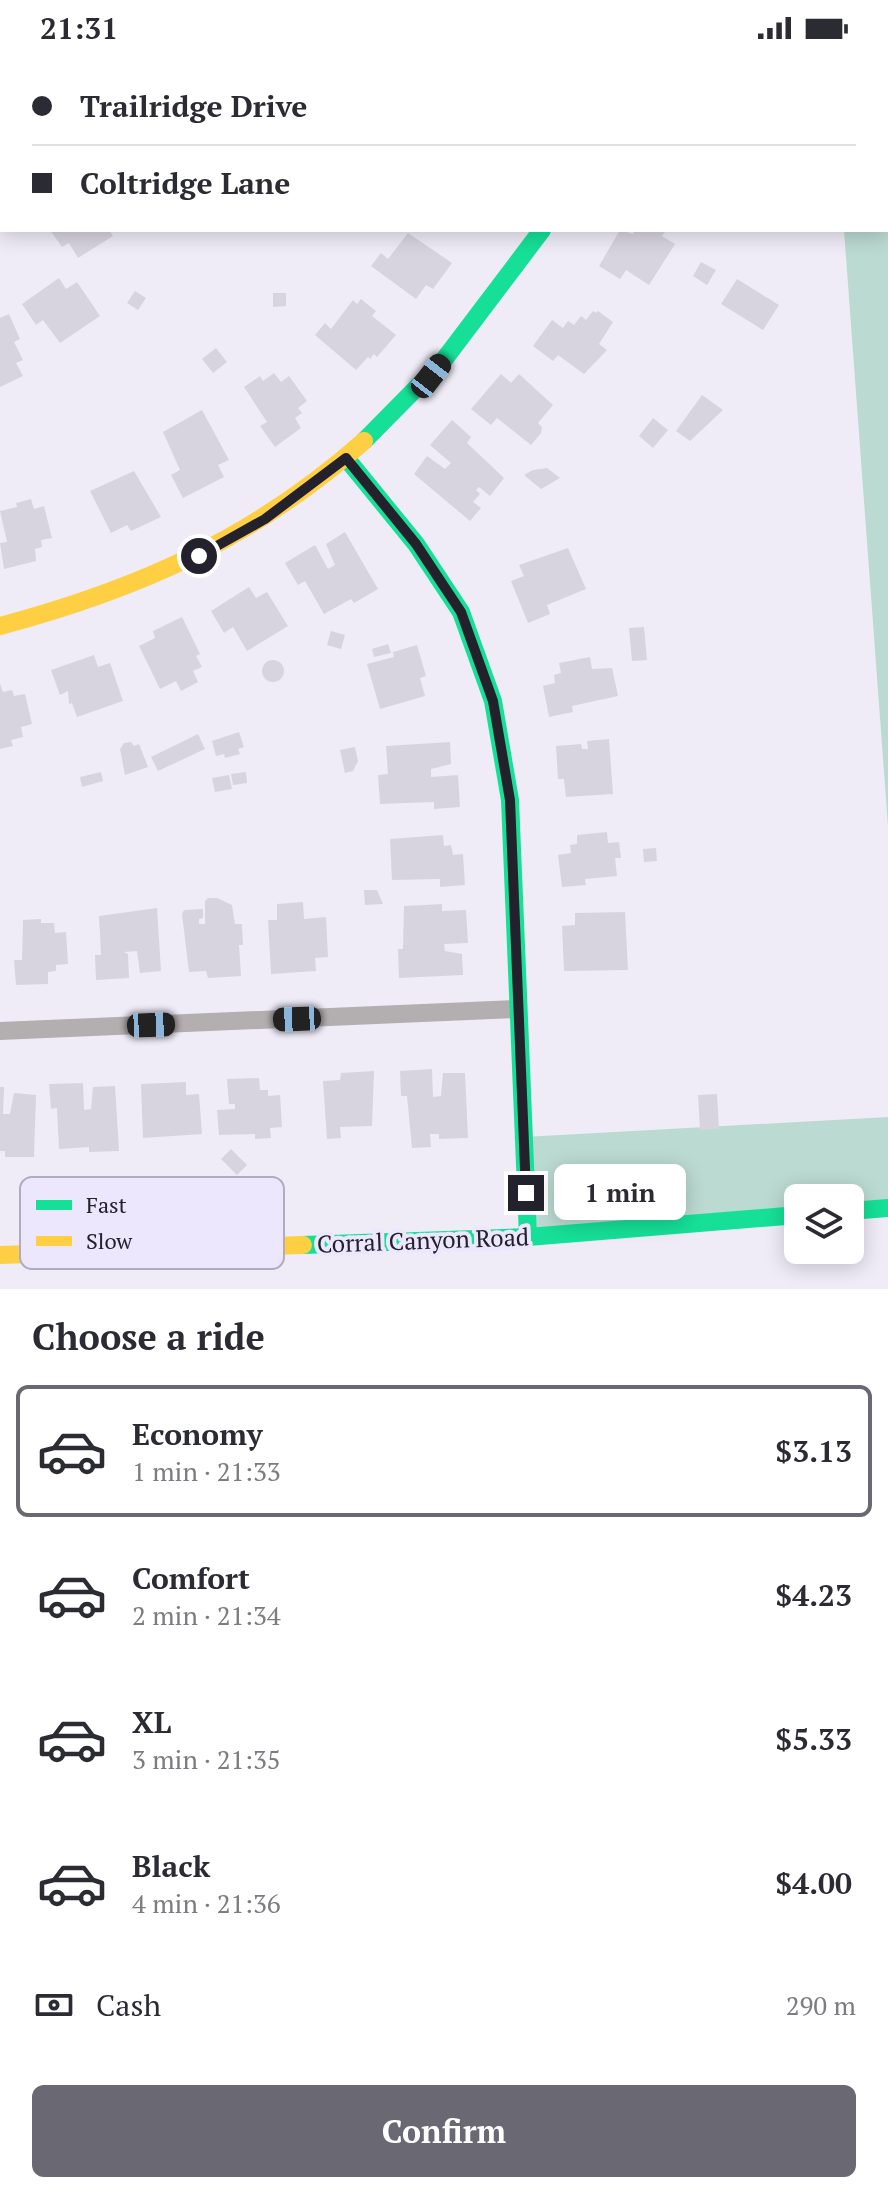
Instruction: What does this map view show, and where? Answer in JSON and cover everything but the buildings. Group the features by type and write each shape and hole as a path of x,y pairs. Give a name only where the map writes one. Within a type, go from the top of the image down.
{"street":[{"path":"0,626 87,603 156,577 265,519 346,458 431,376 540,232"},
{"path":"346,458 416,544 461,612 493,701 510,800 528,1237"},
{"path":"0,1031 517,1009"},
{"path":"864,1210 888,1208"},
{"name":"Corral Canyon Road","path":"284,1245 528,1237 784,1216"},
{"name":"Corral Canyon Road","path":"0,1255 20,1254"}],"green space":[{"path":"844,232 888,232 888,826"},
{"path":"888,1117 888,1208 864,1202 864,1184 784,1184 784,1217 528,1229 524,1137"}],"traffic: fast":[{"path":"364,441 443,361 540,232"},
{"path":"346,458 416,544 461,612 493,701 510,800 528,1237"},
{"path":"864,1210 888,1208"},
{"path":"303,1245 528,1237 784,1216"}],"traffic: slow":[{"path":"0,626 100,595 194,556 281,505 364,441"},
{"path":"284,1246 303,1245"},
{"path":"0,1255 20,1254"}],"route":[{"path":"199,556 265,519 346,458 416,544 461,612 493,701 510,800 526,1193"}]}
